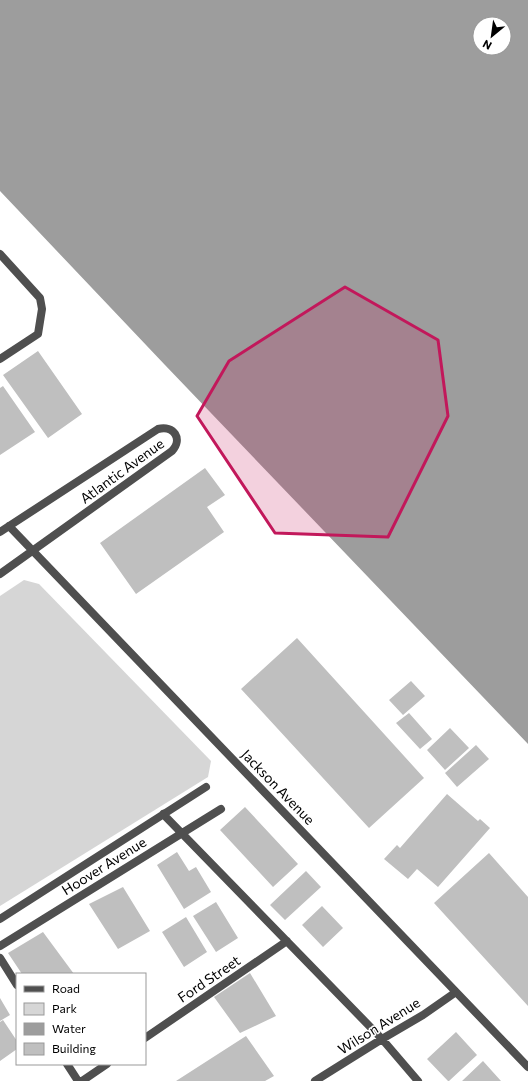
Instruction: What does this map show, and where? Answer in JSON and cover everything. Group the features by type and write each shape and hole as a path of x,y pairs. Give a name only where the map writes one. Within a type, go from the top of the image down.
{"street":[{"path":"0,254 40,298 42,309 38,334 0,359"},
{"name":"Atlantic Avenue","path":"0,532 158,429 167,428 175,434 177,438 176,448 0,574"},
{"name":"Jackson Avenue","path":"10,526 528,1067"},
{"name":"Hoover Avenue","path":"0,919 206,787"},
{"name":"Hoover Avenue","path":"0,946 221,809"},
{"path":"163,814 382,1039 418,1081"},
{"name":"Ford Street","path":"146,1037 287,941"},
{"path":"0,958 16,983"},
{"name":"Wilson Avenue","path":"315,1081 423,1015 456,992"},
{"path":"68,1065 78,1081"},
{"path":"82,1081 106,1065"}],"highlighted area":[{"path":"345,287 438,340 448,416 388,537 275,533 197,416 229,361"}],"green space":[{"path":"24,580 39,584 211,761 208,777 0,906 0,596"}],"water":[{"path":"0,0 528,0 528,744 0,191"}],"building":[{"path":"38,351 82,414 48,438 3,375"},
{"path":"3,386 35,432 0,455 0,388"},
{"path":"205,468 225,495 207,507 224,532 136,594 100,543"},
{"path":"297,638 424,778 369,828 241,689"},
{"path":"411,681 425,696 403,715 389,700"},
{"path":"409,713 432,739 420,749 396,723"},
{"path":"450,728 469,748 445,770 427,750"},
{"path":"476,745 489,759 457,787 445,773"},
{"path":"447,794 478,821 480,819 490,828 438,887 417,869 408,879 384,859 397,845 400,848"},
{"path":"245,807 298,864 273,887 220,830"},
{"path":"177,852 189,871 196,867 211,892 184,909 157,865"},
{"path":"489,853 528,897 528,1006 434,903"},
{"path":"306,871 321,887 285,920 270,905"},
{"path":"123,887 150,931 118,949 89,904"},
{"path":"216,902 238,938 216,952 193,916"},
{"path":"322,906 343,928 323,947 302,925"},
{"path":"186,917 207,952 184,967 162,932"},
{"path":"43,932 73,973 21,973 8,953"},
{"path":"250,973 276,1016 240,1033 214,997"},
{"path":"0,998 10,1015 0,1021"},
{"path":"3,1020 16,1040 16,1050 0,1061 0,1022"},
{"path":"456,1032 477,1055 448,1081 427,1059"},
{"path":"246,1036 274,1076 265,1081 176,1081"},
{"path":"483,1061 501,1081 462,1081"}]}
